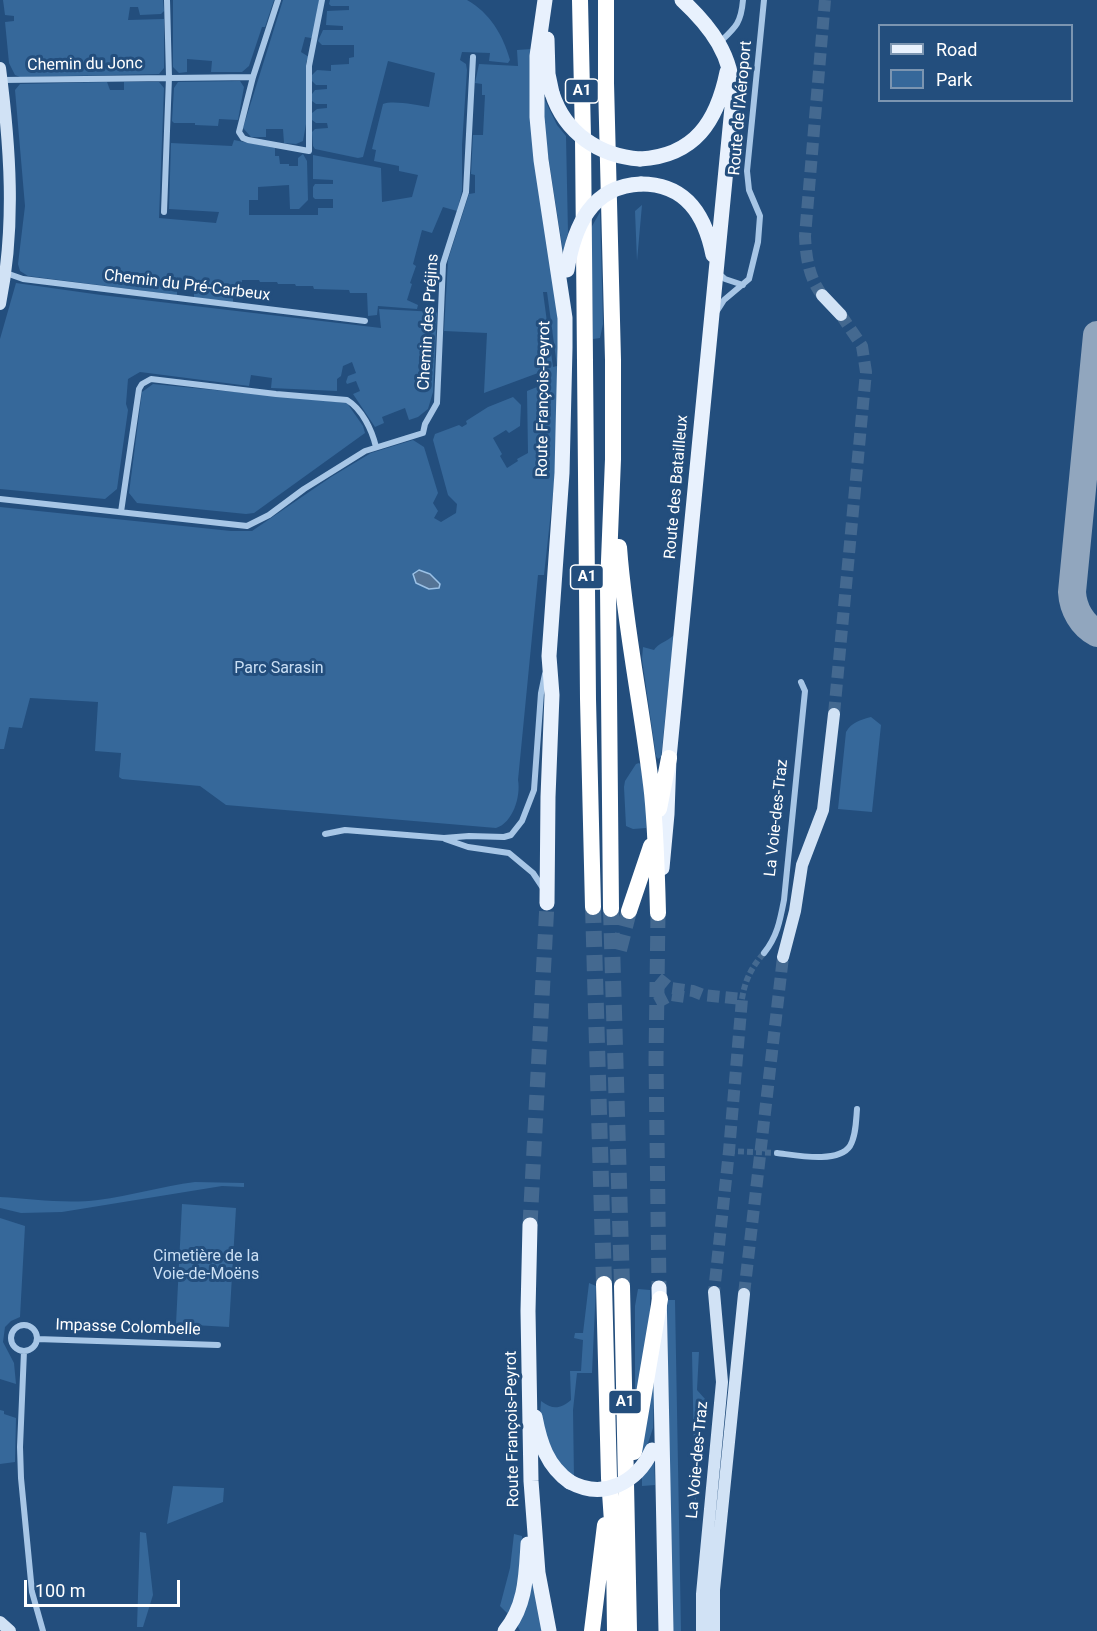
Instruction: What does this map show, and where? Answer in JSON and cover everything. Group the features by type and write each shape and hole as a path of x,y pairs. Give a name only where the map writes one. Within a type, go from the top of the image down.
{"highway":[{"name":"A1","path":"606,0 606,83 614,360 608,586 611,909"},
{"name":"A1","path":"580,3 584,146 588,699 593,907"},
{"path":"613,459 622,588 656,832 658,913"},
{"path":"629,910 656,832 669,758"},
{"name":"A1","path":"604,1284 615,1631"},
{"name":"A1","path":"622,1286 629,1631"},
{"path":"628,1519 637,1434 659,1294"},
{"path":"592,1631 609,1492"}],"main road":[{"path":"545,0 548,74 552,93 564,118 583,138 609,153 640,159 669,154 684,147 702,132 718,105 729,66"},
{"name":"Route François-Peyrot","path":"545,0 537,56 537,117 541,160 565,318 562,473 549,656 552,695 547,900"},
{"name":"Route des Batailleux","path":"658,913 667,814 669,758 733,97 733,82 729,66 719,42 704,20 682,0"},
{"path":"565,318 567,270 576,231 589,210 600,198 613,190 630,185 656,185 672,191 695,208 706,227 716,270"},
{"name":"Route François-Peyrot","path":"530,1226 528,1311 531,1481 538,1573 549,1631"},
{"path":"659,1294 666,1631"},
{"path":"530,1390 545,1453 556,1470 570,1482 595,1490 616,1487 638,1472 652,1450 661,1410"},
{"path":"505,1631 513,1622 519,1608 526,1575 531,1481"}],"street":[{"path":"164,212 169,78 167,0"},
{"path":"278,0 240,124 241,135 248,140 309,151 309,66 322,0"},
{"name":"Route de l'Aéroport","path":"719,42 738,24 743,0"},
{"name":"Route de l'Aéroport","path":"713,320 724,300 750,277 755,252 760,216 749,190 747,171 764,0"},
{"name":"Chemin des Préjins","path":"0,499 247,526 269,515 304,489 365,451 423,433 425,424 437,403 443,264 466,192 473,57"},
{"path":"0,304 6,273 6,220 11,192 1,74"},
{"name":"Chemin du Jonc","path":"1,74 169,78 253,77"},
{"path":"716,270 725,279 743,285"},
{"name":"Chemin du Pré-Carbeux","path":"6,273 23,279 365,321"},
{"path":"822,296 841,315"},
{"path":"121,512 139,389 142,384 151,379 276,394 347,399 372,432 376,447"},
{"name":"Route François-Peyrot","path":"325,834 345,830 444,838 511,836 520,826 534,790 541,693 549,656"},
{"name":"La Voie-des-Traz","path":"764,953 778,930 784,900 805,691 801,682"},
{"path":"783,957 795,911 802,865 823,810 834,714"},
{"name":"Route François-Peyrot","path":"444,838 468,847 509,853 533,873 547,900"},
{"path":"777,1153 827,1157 843,1152 850,1146 854,1136 857,1109"},
{"name":"La Voie-des-Traz","path":"702,1631 702,1594 722,1382 714,1292"},
{"path":"714,1631 714,1590 744,1294"},
{"name":"Impasse Colombelle","path":"25,1325 32,1328 37,1339 32,1349 24,1352 17,1350 11,1342 11,1334 16,1327 25,1325"},
{"name":"Impasse Colombelle","path":"37,1339 218,1345"},
{"name":"Impasse Colombelle","path":"24,1352 21,1478 32,1592 43,1631"},
{"path":"0,1622 10,1631"}],"green space":[{"path":"3,0 163,0 164,11 161,14 140,15 138,7 130,7 128,20 164,19 164,68 159,74 20,77 15,75 9,63 5,22 14,21 14,16 5,15"},
{"path":"173,0 274,0 249,66 242,72 211,72 212,61 187,59 187,72 179,73 173,67"},
{"path":"283,0 319,0 314,35 311,38 305,37 301,52 309,57 306,62 306,124 303,141 296,144 284,143 283,129 266,129 266,137 251,137 243,128"},
{"path":"330,0 467,0 489,18 504,42 510,60 508,63 489,61 490,53 462,52 460,60 466,64 467,70 462,145 462,191 457,211 443,207 432,233 422,230 407,300 418,305 417,309 378,306 377,315 368,316 367,293 314,289 313,286 260,282 259,280 242,280 242,290 233,291 233,302 194,298 194,280 177,280 177,295 28,276 20,271 18,264 25,206 15,90 20,84 107,82 110,90 124,90 124,82 159,82 164,88 159,218 216,223 219,212 169,209 171,143 232,146 234,140 275,148 275,156 279,156 280,164 289,164 289,166 298,166 298,158 303,154 307,161 308,200 299,209 290,209 289,185 258,187 258,200 249,200 249,215 318,215 318,208 333,208 333,199 313,197 315,184 333,184 333,180 313,179 313,155 381,168 382,202 412,197 418,175 399,171 399,166 374,161 376,150 372,149 383,104 399,103 429,107 435,73 388,61 363,157 358,158 315,149 313,146 312,132 315,129 328,128 327,123 316,123 312,120 312,113 317,109 327,108 327,104 316,104 312,101 312,94 315,90 327,89 327,85 316,85 312,81 312,75 317,70 331,71 331,65 349,64 349,58 354,57 354,45 322,45 318,41 323,30 343,30 343,26 326,25 327,11 349,10 349,6 331,6"},
{"name":"Parc Sarasin","path":"532,49 559,328 555,475 544,575 538,575 518,794 507,821 496,828 226,805 200,786 122,779 119,777 121,753 95,751 98,702 30,698 22,728 9,727 4,749 0,749 0,507 231,531 252,531 331,477 371,453 413,440 424,447 438,493 433,503 438,511 434,518 441,522 456,513 457,504 448,495 433,440 435,434 459,425 462,427 467,424 466,421 488,407 513,397 521,405 520,426 509,433 506,430 493,438 507,468 528,453 527,391 542,385 538,373 484,393 487,333 444,331 448,260 469,194 475,193 475,175 471,174 473,135 483,135 485,95 482,95 482,84 475,83 479,64 518,66 517,50","holes":["543,292 547,292 557,366 553,367"]},
{"path":"240,81 244,87 238,120 219,119 218,126 172,121 174,88 178,82"},
{"path":"543,96 557,125 566,136 568,233 563,252 543,123"},
{"path":"642,205 637,261 635,211"},
{"path":"600,212 603,324 600,338 593,339 591,228"},
{"path":"16,283 381,328 379,309 437,312 433,392 428,409 418,417 409,420 405,408 382,417 384,423 375,427 353,394 360,391 356,381 347,384 346,382 348,376 356,373 352,362 343,366 341,376 337,379 337,391 271,388 272,378 251,375 249,386 140,372 128,379 126,404 128,410 117,489 105,499 0,489 0,339"},
{"path":"153,384 347,403 363,426 365,433 254,513 137,503 129,493 142,392"},
{"path":"674,635 661,757 658,759 642,659 643,647 654,650"},
{"path":"871,717 881,725 872,812 838,809 846,732 860,720"},
{"path":"639,763 646,809 646,828 633,829 626,826 624,787 625,781"},
{"path":"195,1182 244,1183 244,1187 222,1186 62,1212 21,1213 0,1208 0,1197 74,1202 110,1198"},
{"name":"Cimetière de la Voie-de-Moëns","path":"182,1204 236,1208 229,1327 176,1324"},
{"path":"0,1218 25,1226 20,1317 5,1327 3,1342 14,1363 16,1384 0,1379"},
{"path":"589,1283 596,1286 592,1373 577,1373 573,1410 574,1478 553,1458 540,1416 541,1401 556,1407 571,1400 570,1371 581,1371 583,1340 574,1338 575,1333 583,1333"},
{"path":"638,1289 650,1290 650,1312 635,1418 635,1306"},
{"path":"667,1300 675,1300 681,1631 671,1631"},
{"path":"656,1335 653,1428 644,1455 638,1447"},
{"path":"692,1352 699,1352 697,1390 705,1399 695,1507"},
{"path":"0,1410 16,1418 15,1462 0,1464"},
{"path":"654,1459 655,1485 642,1486 642,1476"},
{"path":"173,1486 224,1488 223,1502 167,1524"},
{"path":"140,1532 146,1533 153,1595 143,1627 137,1627"},
{"path":"514,1534 522,1536 524,1565 520,1596 508,1614 500,1606 510,1568"},
{"path":"533,1571 543,1631 520,1631 516,1623"}],"shaded area":[{"path":"419,570 430,574 440,584 439,588 429,589 416,583 413,574"}],"taxiway":[{"path":"1097,335 1072,592 1079,616 1097,633"}],"tunnel":[{"path":"822,295 809,267 805,236 825,0"},
{"path":"834,714 866,372 862,346 841,315"},
{"path":"530,1225 547,903"},
{"path":"593,907 604,1284"},
{"path":"611,909 622,1286"},
{"path":"619,950 629,911"},
{"path":"658,913 656,1060 659,1288"},
{"path":"742,999 749,974 764,953"},
{"path":"744,1294 783,957"},
{"path":"658,978 670,988 693,991 703,995 742,999 714,1292"},
{"path":"656,1003 671,995 685,997"},
{"path":"729,1151 777,1153"}]}
